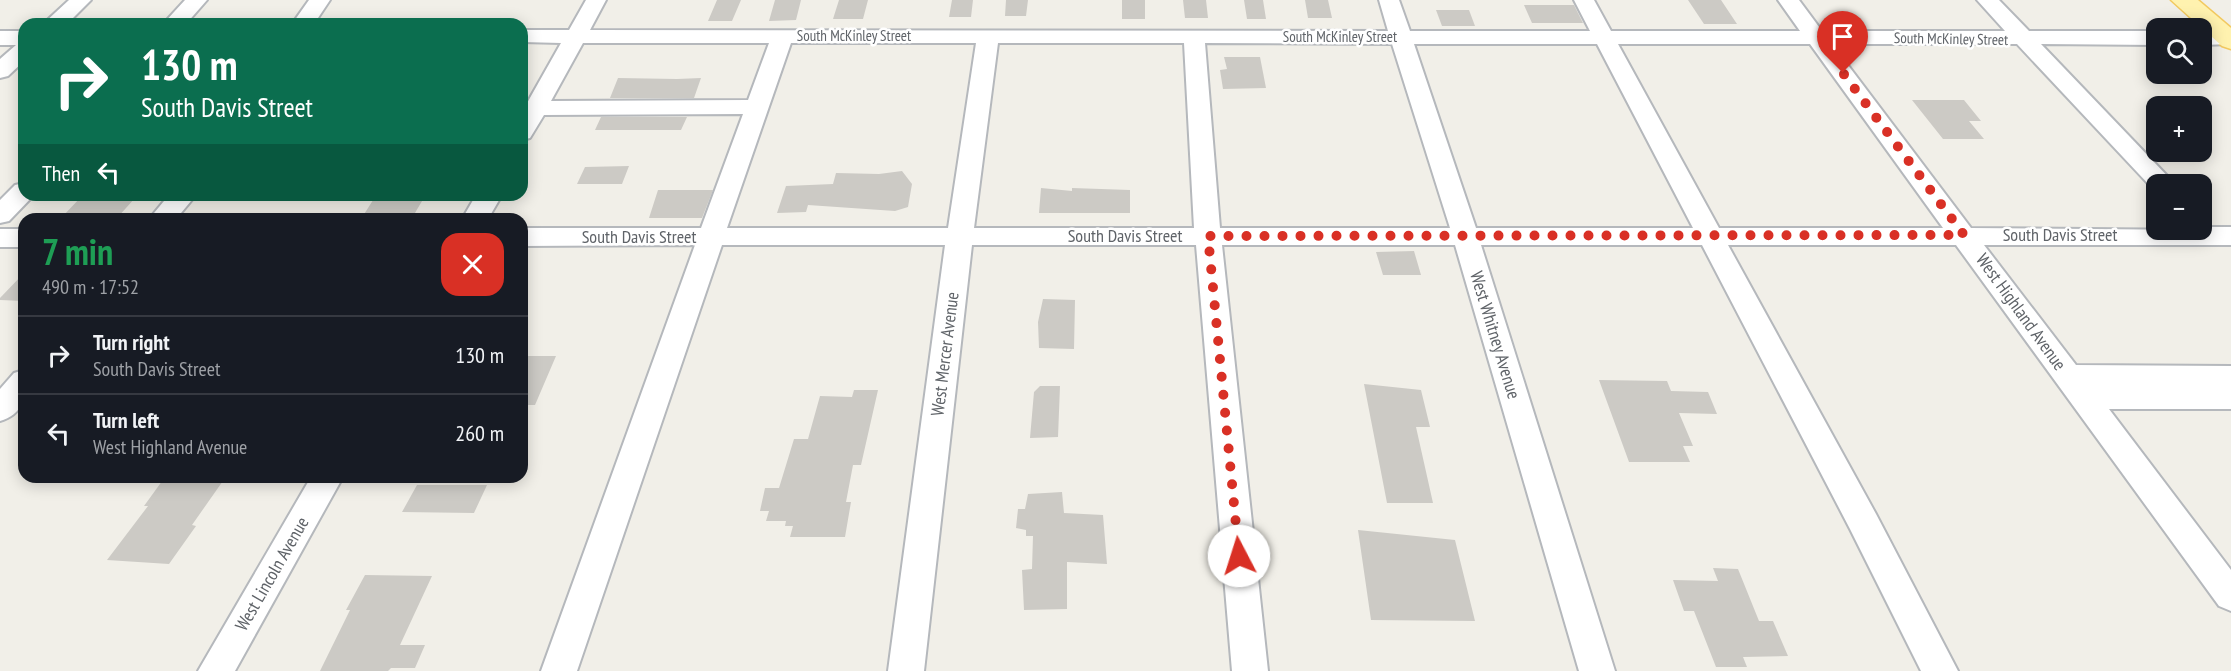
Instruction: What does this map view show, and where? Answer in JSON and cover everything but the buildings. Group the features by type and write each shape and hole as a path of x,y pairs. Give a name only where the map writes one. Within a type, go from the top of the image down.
{"main road":[{"path":"2183,0 2222,32"}],"street":[{"path":"61,18 81,0"},
{"path":"180,18 197,0"},
{"path":"305,18 320,0"},
{"path":"528,122 596,0"},
{"name":"West Whitney Avenue","path":"1389,0 1403,36 1465,235 1597,671"},
{"path":"1584,0 1712,235 1940,671"},
{"name":"West Highland Avenue","path":"1788,0 2231,596"},
{"path":"1987,0 2153,174"},
{"name":"South McKinley Street","path":"528,36 2146,38"},
{"path":"559,671 782,36"},
{"name":"West Mercer Avenue","path":"906,671 988,37"},
{"path":"1194,37 1208,236 1250,671"},
{"path":"0,38 18,38"},
{"path":"0,71 18,54"},
{"path":"536,108 757,107"},
{"path":"0,215 18,197"},
{"path":"167,213 178,201"},
{"path":"2215,232 2231,257"},
{"name":"South Davis Street","path":"528,237 1964,235 2215,232"},
{"path":"0,238 18,238"},
{"path":"2076,387 2231,377"},
{"path":"2076,387 2231,398"},
{"path":"0,410 18,388"},
{"name":"West Lincoln Avenue","path":"216,671 324,483"}],"route":[{"path":"1239,556 1208,236 1964,235 1843,73"}]}
